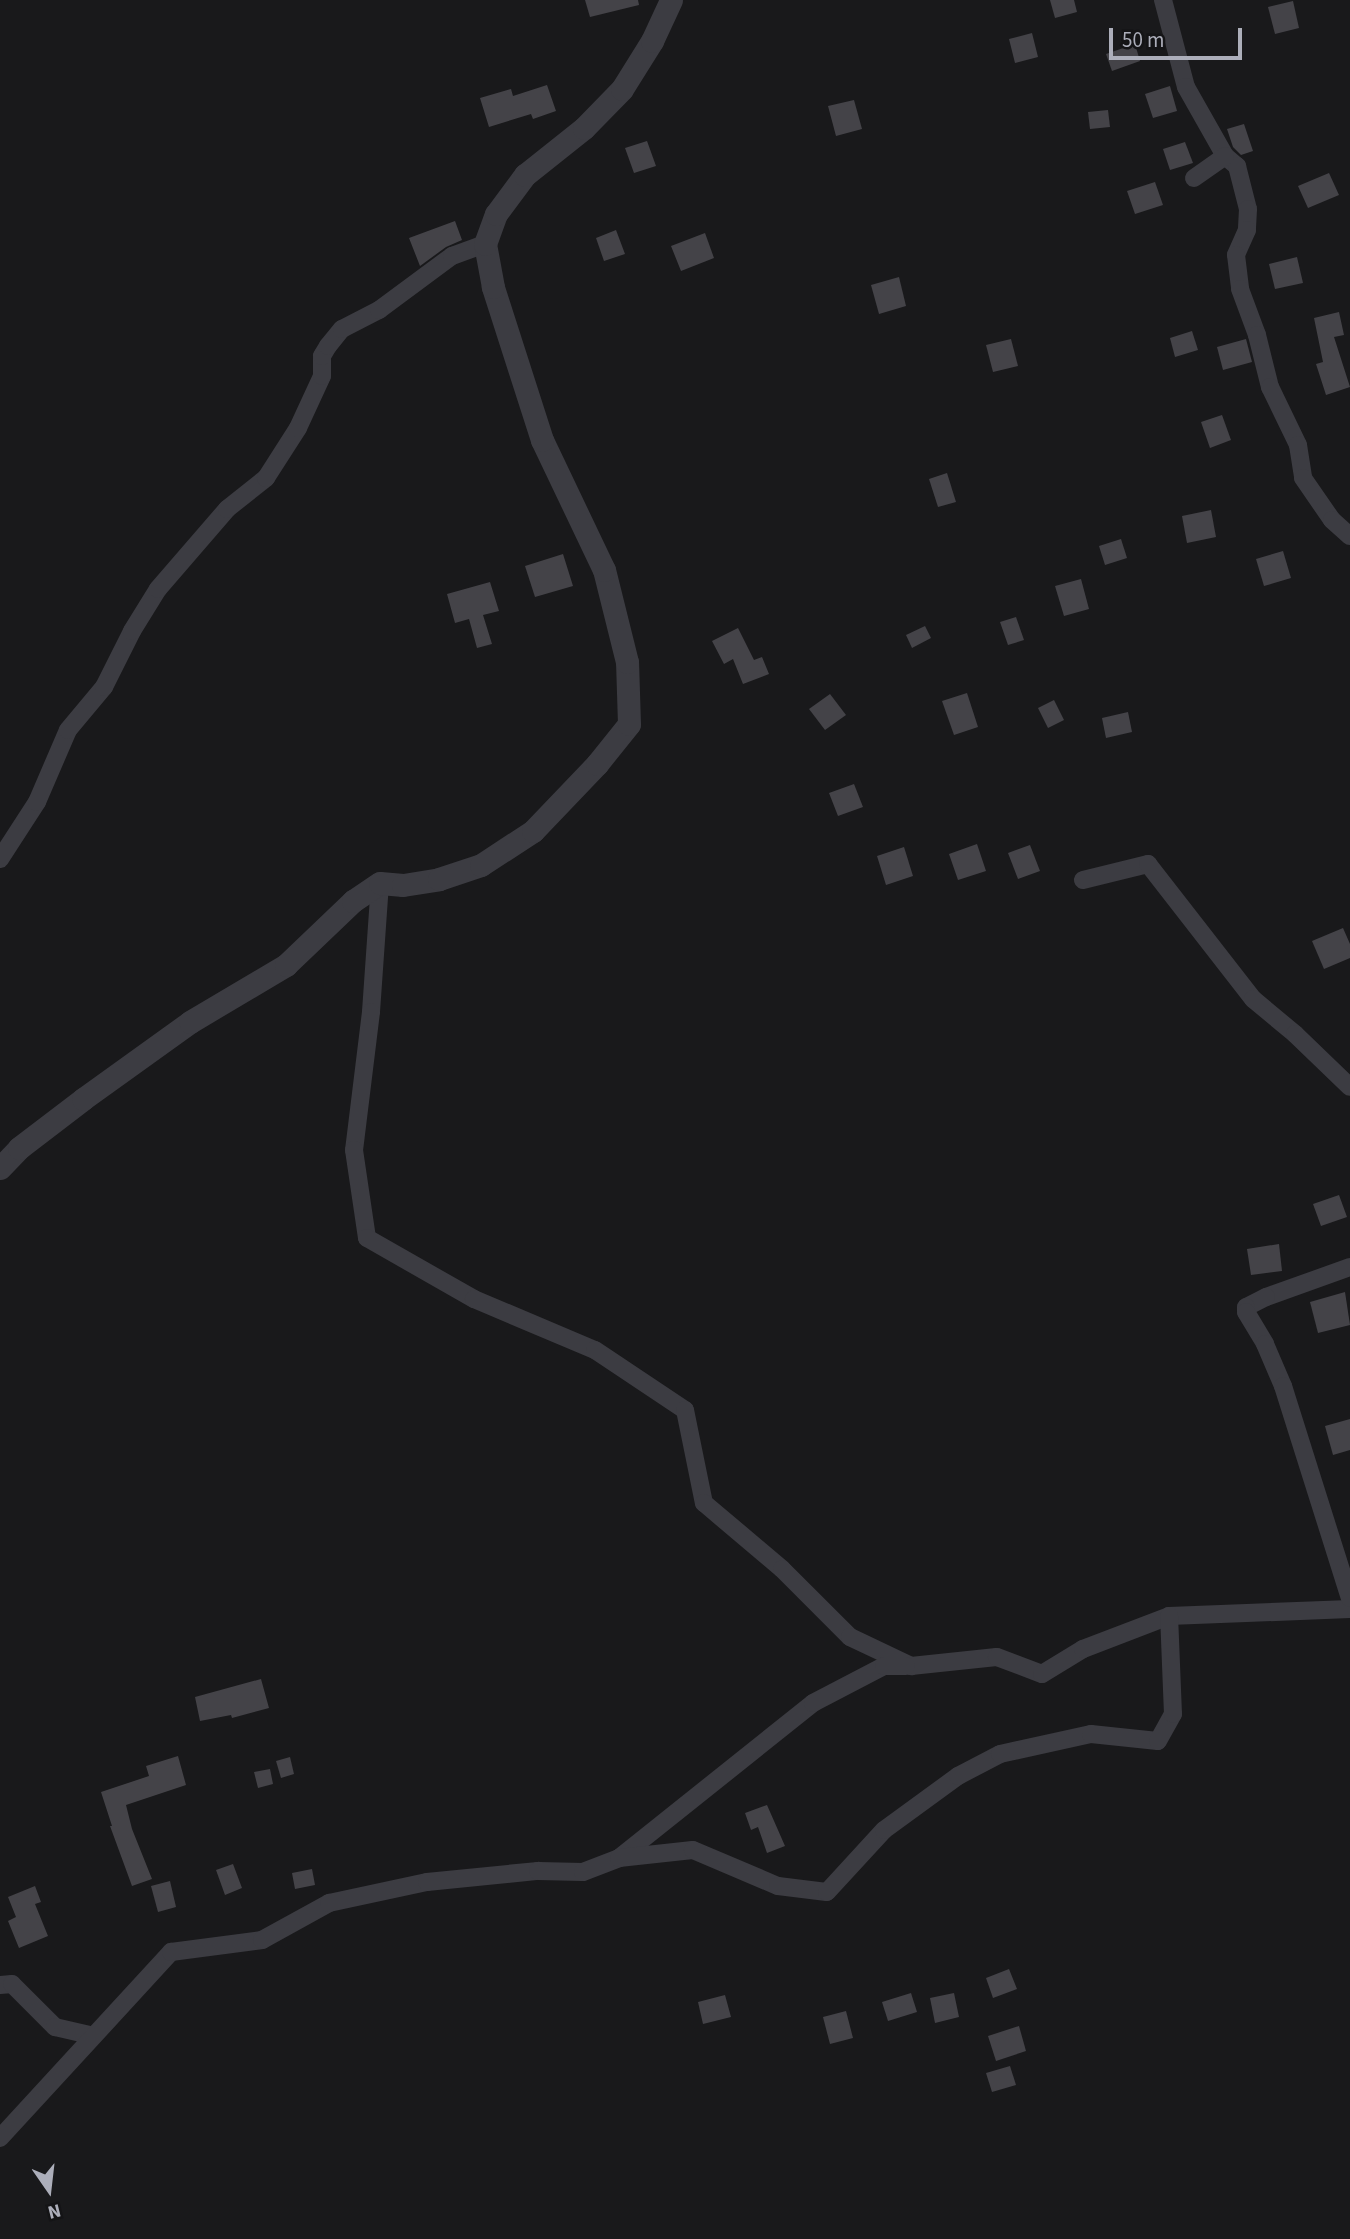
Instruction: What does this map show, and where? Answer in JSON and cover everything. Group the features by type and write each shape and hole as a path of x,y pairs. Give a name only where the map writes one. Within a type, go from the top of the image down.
{"street":[{"path":"0,1168 19,1148 83,1098 190,1022 286,965 353,901 380,883 403,885 439,879 481,865 533,831 597,764 629,724 627,662 604,570 542,440 493,286 485,244 496,214 525,175 584,128 622,89 652,41 671,0"},
{"path":"1163,0 1185,87 1225,156 1237,166 1248,209 1247,230 1236,256 1240,289 1257,335 1270,387 1298,445 1303,478 1332,520 1350,536"},
{"path":"1194,178 1225,156"},
{"path":"0,859 37,802 68,730 104,687 132,631 158,589 226,509 266,478 279,458 298,428 322,376 322,356 328,346 342,329 379,310 452,256 485,244"},
{"path":"1083,880 1148,864 1253,999 1295,1034 1350,1087"},
{"path":"380,883 371,1012 355,1150 367,1238 474,1299 596,1350 685,1410 705,1503 782,1569 850,1637 911,1665"},
{"path":"1350,1267 1266,1297 1246,1307 1245,1312 1265,1344 1283,1386 1350,1598"},
{"path":"620,1858 813,1703 884,1666 997,1657 1042,1674 1083,1649 1169,1616 1350,1609"},
{"path":"0,2138 171,1952 262,1940 329,1903 427,1882 538,1871 583,1872 620,1858 693,1850 778,1886 827,1892 884,1830 958,1776 1000,1754 1091,1734 1158,1741 1173,1714 1169,1616"},
{"path":"0,1985 12,1984 55,2026 93,2036"}],"building":[{"path":"585,0 638,0 639,5 590,17"},
{"path":"1050,0 1074,0 1077,12 1055,18"},
{"path":"1293,1 1299,28 1275,34 1268,7"},
{"path":"1032,33 1038,57 1015,63 1009,39"},
{"path":"1135,44 1140,61 1112,71 1106,54"},
{"path":"547,85 556,111 533,119 531,114 489,127 480,98 511,89 513,96"},
{"path":"1170,86 1177,111 1153,118 1145,94"},
{"path":"854,100 862,129 836,136 828,106"},
{"path":"1108,110 1110,127 1090,129 1088,112"},
{"path":"1244,124 1253,151 1241,155 1233,147 1227,129"},
{"path":"647,141 656,166 634,173 625,148"},
{"path":"1185,142 1193,163 1170,170 1163,149"},
{"path":"1329,173 1339,195 1308,208 1298,186"},
{"path":"1155,182 1163,205 1135,214 1127,191"},
{"path":"455,221 462,240 446,247 420,266 409,238"},
{"path":"616,230 625,254 604,261 596,238"},
{"path":"705,233 714,258 681,271 671,246"},
{"path":"1297,257 1303,283 1275,289 1269,264"},
{"path":"899,277 906,306 879,314 871,285"},
{"path":"1339,312 1344,335 1334,337 1350,387 1326,395 1316,364 1323,362 1314,318"},
{"path":"1192,331 1198,350 1175,357 1170,338"},
{"path":"1011,339 1018,366 993,372 986,345"},
{"path":"1246,339 1252,362 1223,370 1217,347"},
{"path":"1222,415 1231,440 1210,448 1201,422"},
{"path":"947,473 956,502 938,507 929,479"},
{"path":"1211,510 1216,537 1187,543 1182,516"},
{"path":"1121,539 1127,558 1105,565 1099,546"},
{"path":"1283,551 1291,578 1264,586 1256,559"},
{"path":"563,554 573,586 535,597 525,566"},
{"path":"1081,579 1089,609 1064,616 1055,586"},
{"path":"490,582 499,611 483,615 492,644 477,648 469,619 455,623 447,594"},
{"path":"1016,617 1024,640 1008,645 1000,622"},
{"path":"925,626 931,638 912,648 906,635"},
{"path":"738,628 754,660 762,657 769,674 743,684 733,659 724,664 712,641"},
{"path":"967,693 978,727 954,735 942,701"},
{"path":"830,694 846,715 825,730 809,709"},
{"path":"1054,700 1064,720 1048,728 1038,708"},
{"path":"1128,712 1132,732 1106,738 1102,718"},
{"path":"854,784 863,807 838,816 829,793"},
{"path":"977,844 986,871 958,880 949,854"},
{"path":"1030,845 1040,871 1018,879 1008,853"},
{"path":"904,847 913,876 886,885 877,856"},
{"path":"1343,928 1350,944 1350,958 1324,969 1312,941"},
{"path":"1339,1195 1347,1217 1321,1226 1313,1204"},
{"path":"1279,1244 1282,1271 1251,1275 1247,1249"},
{"path":"1345,1292 1350,1325 1318,1333 1310,1302"},
{"path":"1350,1419 1350,1450 1333,1455 1325,1426"},
{"path":"261,1679 269,1708 232,1718 231,1715 200,1721 195,1697"},
{"path":"178,1756 186,1785 126,1805 132,1829 152,1879 132,1886 110,1826 101,1792 149,1776 146,1766"},
{"path":"290,1757 294,1774 281,1778 276,1761"},
{"path":"270,1769 273,1784 258,1788 254,1772"},
{"path":"767,1805 785,1846 767,1853 758,1827 751,1830 745,1813"},
{"path":"233,1864 242,1888 225,1895 216,1870"},
{"path":"312,1869 315,1885 295,1889 292,1873"},
{"path":"170,1881 176,1907 158,1912 151,1886"},
{"path":"35,1886 41,1902 35,1904 48,1936 19,1948 8,1921 16,1917 8,1897"},
{"path":"1009,1969 1017,1989 993,1998 986,1978"},
{"path":"911,1993 917,2012 888,2021 882,2002"},
{"path":"954,1993 959,2017 935,2023 930,1998"},
{"path":"725,1995 731,2017 703,2024 698,2002"},
{"path":"846,2011 853,2038 830,2044 823,2017"},
{"path":"1019,2026 1026,2051 996,2061 988,2036"},
{"path":"1010,2066 1016,2085 992,2092 986,2073"}]}
